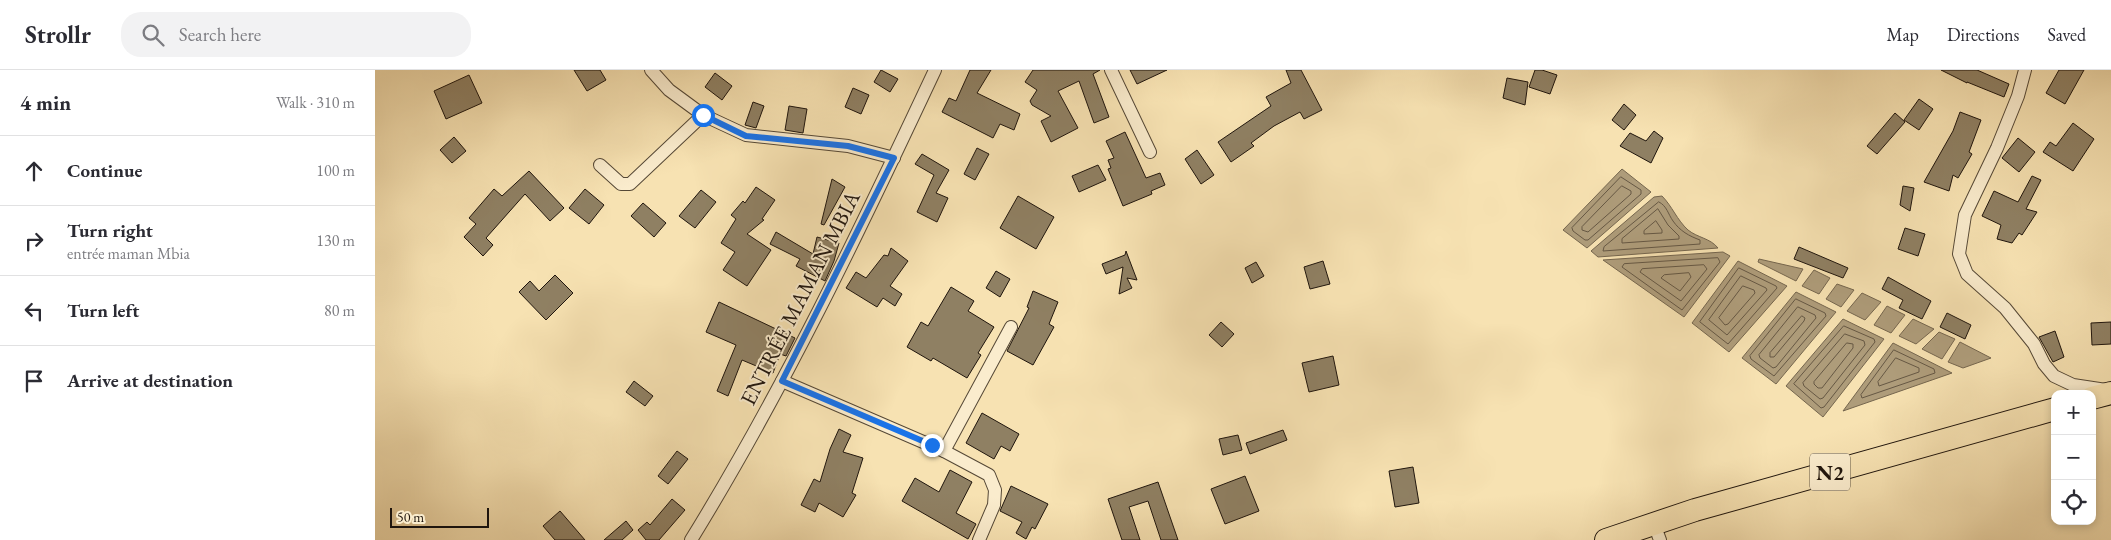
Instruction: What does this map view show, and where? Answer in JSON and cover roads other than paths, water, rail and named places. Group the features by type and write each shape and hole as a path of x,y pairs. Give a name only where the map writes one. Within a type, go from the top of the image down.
{"highway":[{"path":"2096,397 2111,392"},
{"name":"N2","path":"1606,540 1657,532 1704,507 2051,410"}],"street":[{"path":"651,70 669,90 703,115 746,136 848,146 894,158"},
{"name":"ENTRÉE MAMAN MBIA","path":"691,540 782,381 894,158 935,70"},
{"path":"1111,70 1150,152"},
{"path":"2025,70 2018,96 1997,148 1965,215 1959,254 1967,274 2005,308 2034,344 2044,364 2054,376 2073,384 2111,392"},
{"path":"600,165 621,184 630,184 703,115"},
{"path":"944,451 1011,326"},
{"path":"782,381 944,451 989,475 995,490 995,505 979,540"}],"water":[{"path":"1622,169 1651,192 1587,248 1563,230"},
{"path":"1662,196 1688,230 1711,242 1718,248 1598,257 1591,251 1654,197"},
{"path":"1723,252 1730,256 1684,317 1603,260"},
{"path":"1759,259 1803,269 1796,281 1758,262"},
{"path":"1738,261 1787,286 1729,352 1692,323"},
{"path":"1814,270 1830,278 1819,294 1802,286"},
{"path":"1837,284 1854,290 1841,307 1826,299"},
{"path":"1796,292 1836,312 1776,384 1742,358"},
{"path":"1862,293 1881,302 1865,320 1847,311"},
{"path":"1887,306 1905,315 1891,333 1874,325"},
{"path":"1843,319 1884,339 1823,417 1786,386"},
{"path":"1913,319 1934,329 1916,344 1899,336"},
{"path":"1939,332 1955,339 1942,359 1922,349"},
{"path":"1960,342 1991,358 1963,368 1948,362"},
{"path":"1893,343 1952,373 1843,411"}]}
